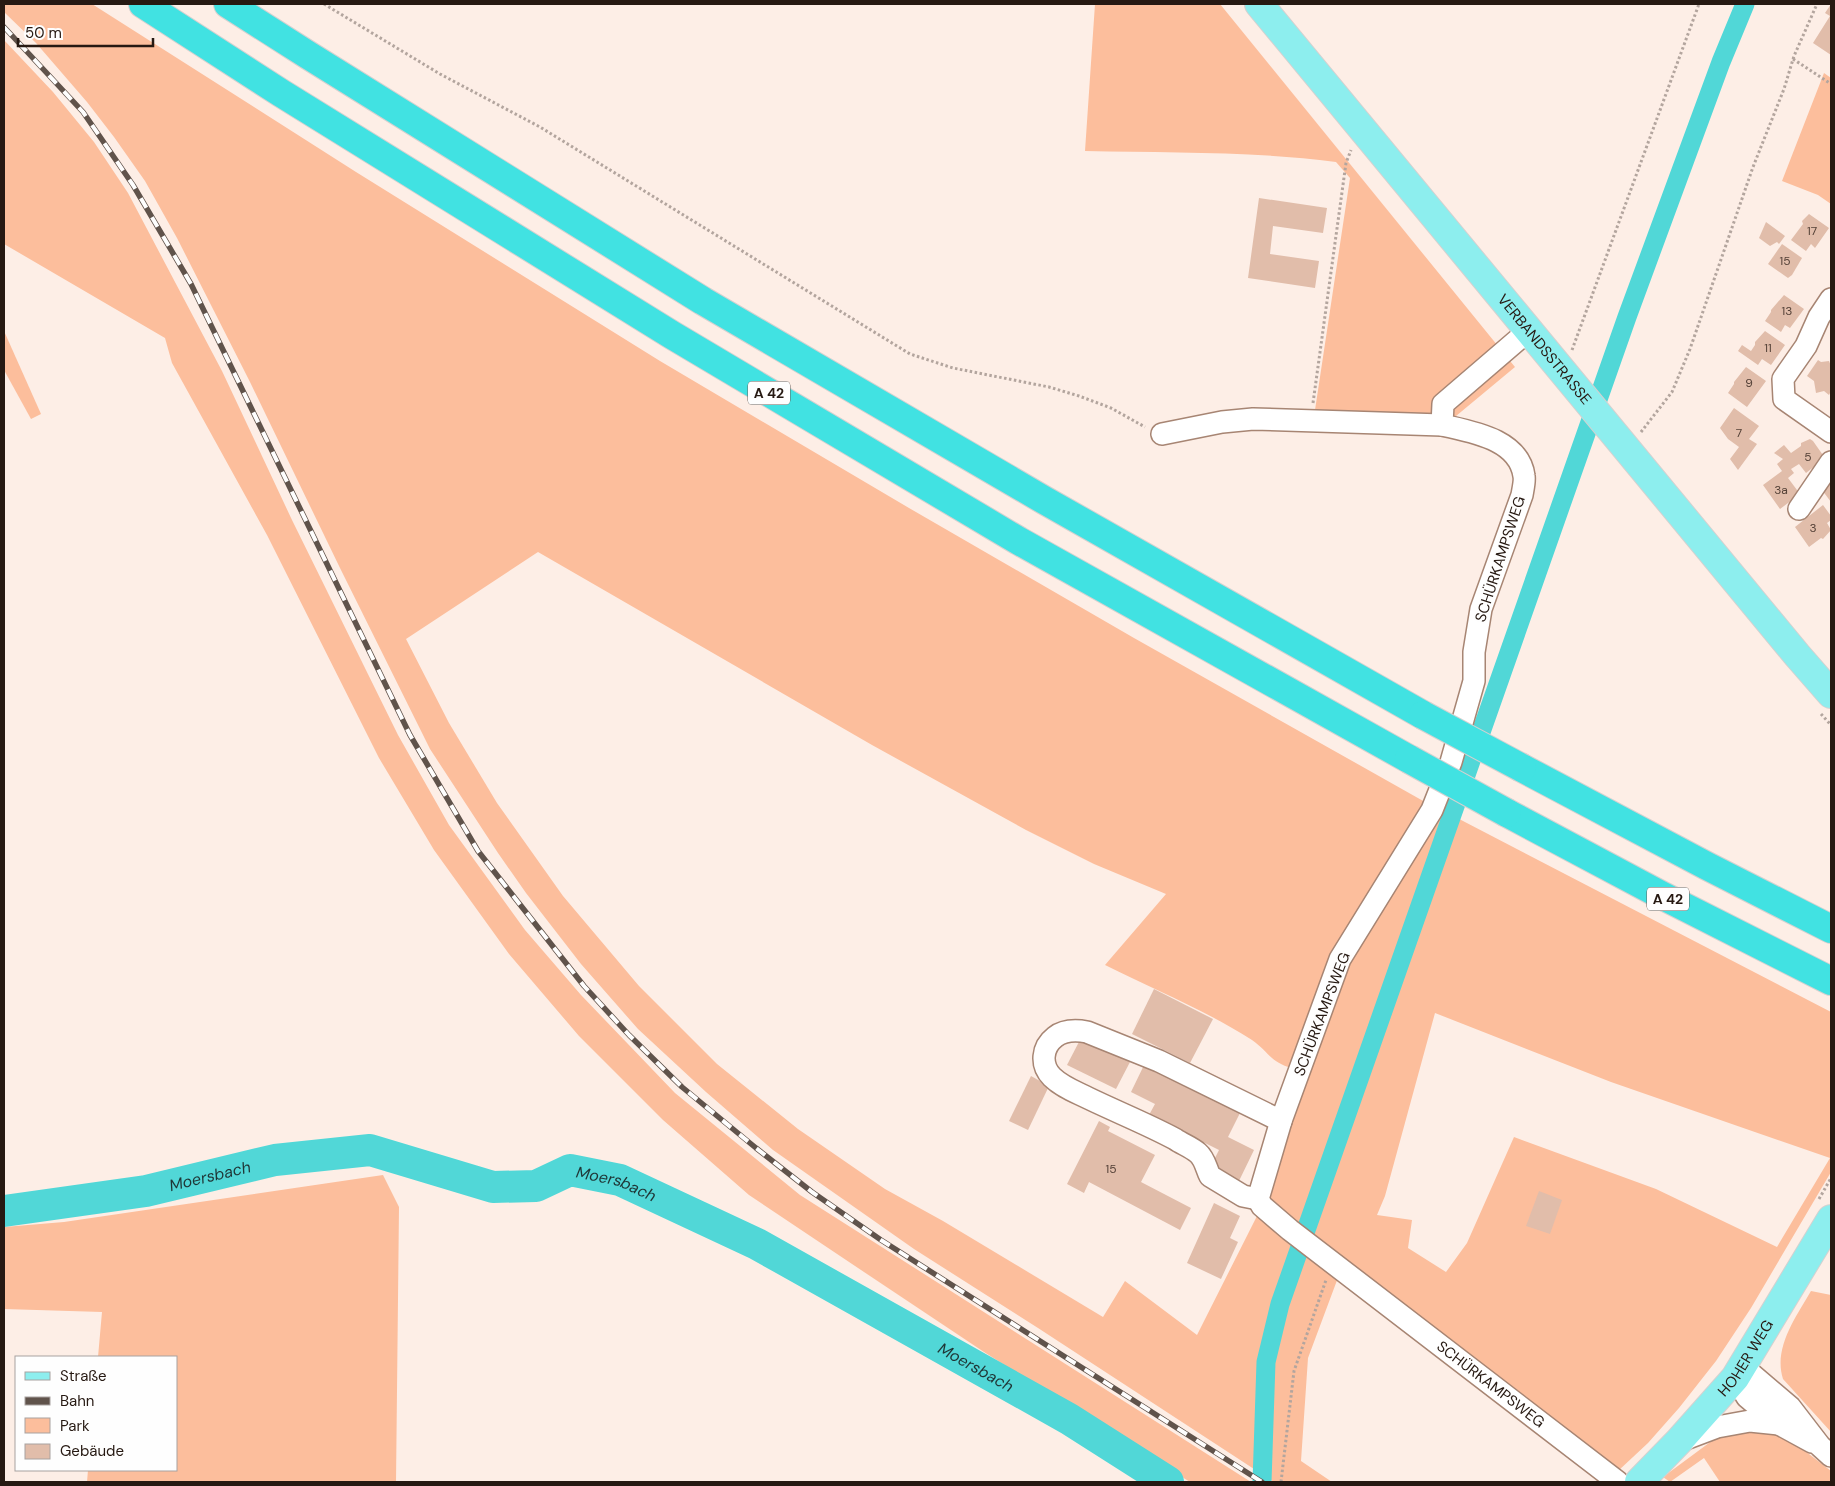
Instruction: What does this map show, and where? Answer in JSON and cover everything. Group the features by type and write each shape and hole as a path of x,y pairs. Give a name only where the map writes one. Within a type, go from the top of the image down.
{"highway":[{"name":"A 42","path":"143,4 281,93 672,335 1019,541 1507,813 1661,895 1831,981"},
{"path":"228,4 703,301 1061,510 1423,715 1707,866 1831,928"}],"main road":[{"name":"VERBANDSSTRASSE","path":"1259,4 1528,332 1570,370 1622,443 1831,694"},
{"name":"HOHER WEG","path":"1639,1482 1679,1441 1739,1372 1824,1211"}],"street":[{"path":"1831,299 1819,317 1806,346 1783,378 1784,399 1831,432"},
{"path":"1442,425 1443,404 1528,332"},
{"name":"SCHÜRKAMPSWEG","path":"1162,434 1222,422 1254,419 1442,425 1472,432 1506,446 1519,459 1525,476 1522,495 1481,609 1475,644 1474,681 1451,762 1432,810 1340,959 1281,1121 1258,1200 1262,1206 1290,1230 1332,1263 1618,1482"},
{"path":"1799,509 1831,462"},
{"path":"1258,1200 1243,1196 1210,1176 1205,1161 1193,1149 1158,1130 1067,1088 1052,1077 1045,1067 1044,1053 1049,1042 1061,1033 1088,1032 1159,1061 1281,1121"},
{"path":"1739,1372 1747,1397 1779,1424 1826,1451"},
{"path":"1739,1372 1790,1407 1826,1451"},
{"path":"1679,1441 1717,1426 1750,1421 1779,1424"}],"path":[{"path":"324,4 440,74 540,127 910,354 953,368 1049,386 1111,408 1136,423 1162,434"},
{"path":"1570,370 1699,4"},
{"path":"1622,443 1672,392 1690,349 1753,168 1784,89 1793,59 1817,4"},
{"path":"1793,59 1831,84"},
{"path":"1311,421 1346,163 1352,147 1366,135"},
{"path":"1824,1211 1831,1178"},
{"path":"1281,1482 1294,1370 1332,1263"}],"green space":[{"path":"4,4 92,4 356,172 660,361 1134,638 1425,802 1292,1068 1279,1063 1258,1044 1217,1019 1105,965 1166,894 1094,864 1026,830 872,745 538,552 406,639 449,723 497,803 563,896 639,986 717,1064 798,1129 885,1189 943,1221 1103,1317 1125,1281 1197,1335 1258,1214 1339,1275 1308,1358 1301,1461 1332,1482 1274,1482 914,1249 773,1150 706,1092 638,1029 581,964 526,893 430,749 250,382 177,238 145,181 87,102 36,43 4,12"},
{"path":"1095,4 1220,4 1515,367 1432,436 1312,430 1350,178 1336,162 1305,158 1211,153 1085,151"},
{"path":"4,40 53,92 94,142 128,193 222,371 292,520 398,735 449,825 525,930 581,995 675,1093 800,1195 1251,1482 1190,1482 984,1352 749,1195 663,1120 579,1036 509,954 434,850 379,758 267,535 172,363 165,338 4,244"},
{"path":"1824,73 1831,78 1831,204 1818,195 1782,181"},
{"path":"4,331 41,414 31,419 4,370"},
{"path":"1438,808 1831,1012 1831,1172 1751,1308 1716,1361 1679,1408 1648,1443 1618,1471 1266,1201 1292,1112 1345,961","holes":["1435,1013 1611,1082 1830,1158 1777,1247 1656,1189 1514,1137 1467,1243 1446,1272 1408,1248 1412,1220 1377,1215 1385,1196"]},
{"path":"383,1175 399,1207 396,1482 87,1482 88,1471 178,1471 178,1356 98,1356 102,1312 4,1309 4,1227 64,1222"},
{"path":"1811,1291 1831,1295 1831,1432 1783,1379 1781,1367 1781,1356 1788,1333"},
{"path":"1732,1431 1774,1431 1796,1444 1831,1471 1831,1482 1720,1482 1704,1458 1670,1482 1663,1477 1713,1440"}],"building":[{"path":"1831,4 1831,55 1813,43 1830,16 1825,13"},
{"path":"1259,198 1327,208 1323,233 1273,226 1270,254 1319,261 1315,288 1248,278"},
{"path":"1809,214 1829,228 1815,248 1811,244 1806,251 1791,240 1803,224 1802,221"},
{"path":"1766,222 1785,236 1779,244 1777,242 1770,246 1759,238"},
{"path":"1782,244 1802,258 1792,275 1788,278 1768,264"},
{"path":"1784,295 1804,309 1790,328 1785,325 1781,332 1765,321 1771,310"},
{"path":"1765,331 1785,345 1771,365 1762,359 1758,365 1738,351 1742,345 1751,351 1755,342"},
{"path":"1818,360 1821,362 1829,361 1831,366 1831,391 1829,395 1824,391 1816,393 1814,381 1807,376"},
{"path":"1746,367 1766,381 1747,407 1728,393"},
{"path":"1734,408 1759,426 1749,439 1757,444 1738,470 1730,459 1739,447 1728,439 1720,428"},
{"path":"1810,439 1825,458 1806,473 1799,464 1791,469 1794,473 1788,478 1800,494 1780,509 1763,485 1782,471 1777,464 1783,459 1774,453 1784,445 1791,453 1801,446 1801,443"},
{"path":"1831,483 1831,502 1822,490"},
{"path":"1823,505 1831,516 1831,520 1827,523 1831,530 1823,539 1821,538 1809,547 1795,527"},
{"path":"1154,989 1213,1019 1190,1063 1132,1034"},
{"path":"1081,1038 1130,1062 1116,1089 1067,1065"},
{"path":"1146,1061 1242,1109 1228,1137 1254,1150 1238,1183 1210,1168 1219,1150 1149,1115 1155,1104 1131,1092"},
{"path":"1031,1076 1049,1086 1028,1130 1009,1121"},
{"path":"1099,1121 1110,1127 1108,1131 1155,1155 1141,1182 1191,1208 1180,1230 1089,1182 1084,1193 1067,1184"},
{"path":"1539,1191 1562,1200 1550,1234 1526,1226"},
{"path":"1214,1203 1240,1216 1230,1238 1238,1242 1221,1279 1187,1263"}],"waterway":[{"path":"1262,1482 1266,1362 1280,1304 1627,317 1721,62 1745,4"},
{"name":"Moersbach","path":"4,1211 146,1191 275,1160 370,1150 493,1187 536,1186 570,1170 620,1180 757,1244 1069,1419 1168,1482"}],"railway":[{"path":"4,27 83,112 133,185 191,284 410,735 478,851 584,986 629,1035 682,1087 812,1192 881,1240 1262,1482"}]}
